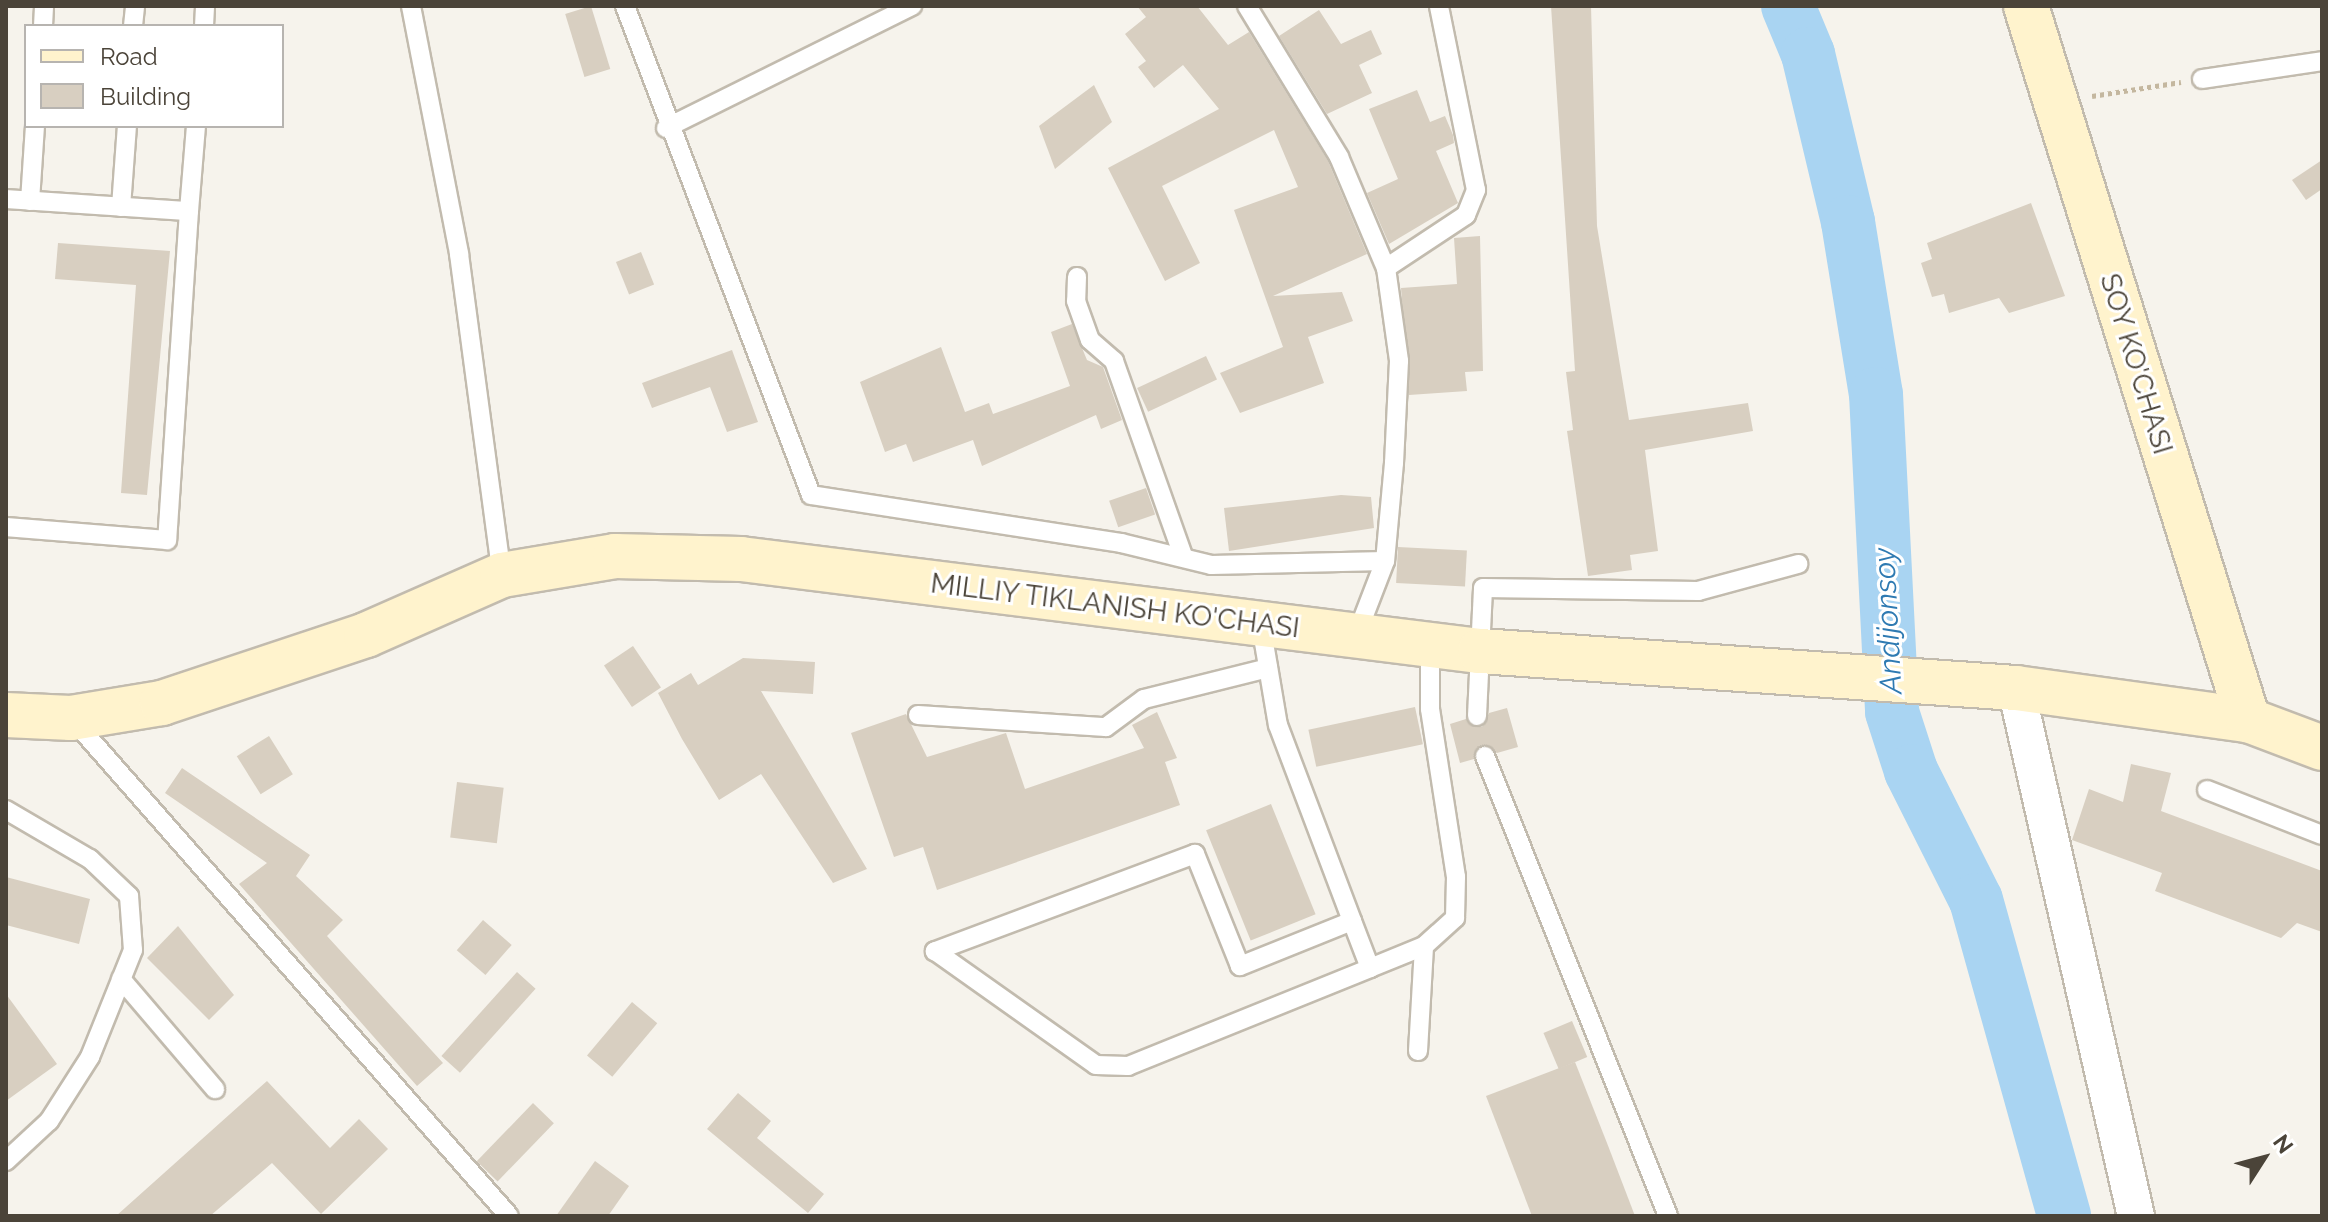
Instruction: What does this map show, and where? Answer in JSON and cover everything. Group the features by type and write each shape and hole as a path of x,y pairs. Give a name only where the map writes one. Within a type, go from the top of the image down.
{"main road":[{"name":"SOY KO'CHASI","path":"2026,6 2248,720"},
{"name":"MILLIY TIKLANISH KO'CHASI","path":"6,715 71,718 250,677 502,575 615,556 741,559 1480,651 1995,687 2248,720 2322,748"}],"street":[{"path":"1995,687 2136,1216"}],"lane":[{"path":"411,6 459,254 502,575"},
{"path":"625,6 666,128 811,495 1183,556 1211,565 1385,561"},
{"path":"666,128 912,6"},
{"path":"1247,6 1277,44 1339,157 1386,268 1399,361 1385,561 1356,636"},
{"path":"1386,268 1466,215 1476,190 1439,6"},
{"path":"2202,79 2322,61"},
{"path":"30,201 35,128"},
{"path":"121,207 127,128"},
{"path":"6,527 167,540 196,128"},
{"path":"6,199 189,211"},
{"path":"1077,277 1076,301 1090,340 1114,361 1183,556"},
{"path":"1477,716 1483,588 1698,591 1798,564"},
{"path":"1261,625 1278,725 1370,968"},
{"path":"1352,921 1240,966 1195,854 935,951 1096,1065 1128,1066 1424,946 1455,918 1430,709 1430,645"},
{"path":"918,715 1106,727 1144,699 1268,668"},
{"path":"71,718 509,1216"},
{"path":"1485,756 1668,1216"},
{"path":"2207,790 2322,835"},
{"path":"6,810 90,859 129,896 133,950 90,1057 49,1121 6,1161"},
{"path":"1418,1051 1424,946"},
{"path":"121,979 215,1089"}],"path":[{"path":"2055,101 2202,79"}],"building":[{"path":"591,6 610,69 584,77 565,14"},
{"path":"1137,6 1197,6 1228,45 1249,32 1328,161 1367,254 1273,296 1342,292 1353,321 1308,337 1324,383 1240,413 1220,373 1283,347 1234,210 1298,187 1274,130 1162,186 1200,263 1165,281 1108,168 1219,109 1183,65 1154,88 1138,67 1146,61 1125,34 1146,17"},
{"path":"1551,6 1591,6 1597,226 1629,420 1748,403 1753,431 1645,450 1658,551 1630,555 1632,570 1588,576 1567,431 1573,430 1566,372 1575,371"},
{"path":"1319,10 1341,44 1371,30 1382,54 1359,65 1372,93 1327,114 1279,36"},
{"path":"1094,85 1112,122 1055,169 1039,126"},
{"path":"1417,90 1430,122 1445,116 1453,135 1454,143 1436,151 1458,203 1389,244 1367,193 1398,179 1369,109"},
{"path":"2322,160 2322,189 2306,200 2292,180"},
{"path":"2031,203 2065,296 2009,313 1999,298 1949,313 1944,294 1932,297 1921,263 1932,259 1927,243"},
{"path":"1480,236 1483,371 1465,372 1467,391 1409,395 1401,288 1457,284 1454,238"},
{"path":"58,243 170,251 147,495 121,493 136,285 55,279"},
{"path":"641,252 654,284 629,295 616,262"},
{"path":"1072,324 1087,360 1103,367 1122,420 1101,429 1096,415 982,466 973,440 913,462 906,444 885,452 860,382 941,347 965,412 989,403 993,414 1070,386 1051,332"},
{"path":"732,350 758,422 727,432 710,387 652,408 642,383"},
{"path":"1206,356 1217,380 1148,412 1137,388"},
{"path":"1146,488 1155,514 1118,527 1109,501"},
{"path":"1341,495 1371,497 1374,528 1229,551 1224,508"},
{"path":"1398,547 1467,551 1465,587 1396,583"},
{"path":"633,646 661,687 632,707 604,666"},
{"path":"743,658 815,662 813,694 761,691 867,869 833,883 761,774 719,800 682,739 658,693 691,673 698,685"},
{"path":"1415,707 1423,744 1316,767 1308,730"},
{"path":"1507,708 1518,747 1497,753 1481,745 1474,759 1460,763 1450,724 1466,719 1482,727 1489,713"},
{"path":"1157,712 1177,758 1165,762 1180,805 937,890 923,847 894,857 851,733 906,714 927,757 1006,733 1025,789 1144,748 1132,725"},
{"path":"269,736 293,774 261,794 237,756"},
{"path":"2131,764 2171,773 2161,811 2322,871 2322,932 2297,923 2281,938 2155,891 2162,873 2072,840 2089,789 2123,802"},
{"path":"182,768 310,855 296,876 343,920 327,936 443,1063 417,1086 239,884 267,863 165,793"},
{"path":"457,782 504,788 497,843 450,838"},
{"path":"1271,804 1316,914 1251,941 1206,830"},
{"path":"6,877 90,899 79,944 6,925"},
{"path":"483,920 512,945 485,975 457,950"},
{"path":"178,926 234,995 209,1020 147,958"},
{"path":"517,972 536,989 460,1073 441,1056"},
{"path":"6,994 57,1064 6,1101"},
{"path":"632,1002 657,1023 612,1077 587,1056"},
{"path":"1572,1021 1587,1057 1559,1069 1543,1033"},
{"path":"1575,1062 1635,1216 1532,1216 1486,1096"},
{"path":"267,1081 330,1148 359,1119 388,1149 321,1214 272,1163 210,1216 116,1216"},
{"path":"738,1093 771,1121 757,1138 824,1194 808,1213 707,1129"},
{"path":"533,1103 554,1123 498,1181 477,1161"},
{"path":"595,1161 629,1186 608,1216 556,1216"}],"waterway":[{"name":"Andijonsoy","path":"1788,6 1808,54 1848,222 1876,394 1892,712 1911,771 1976,900 2064,1216"}]}
